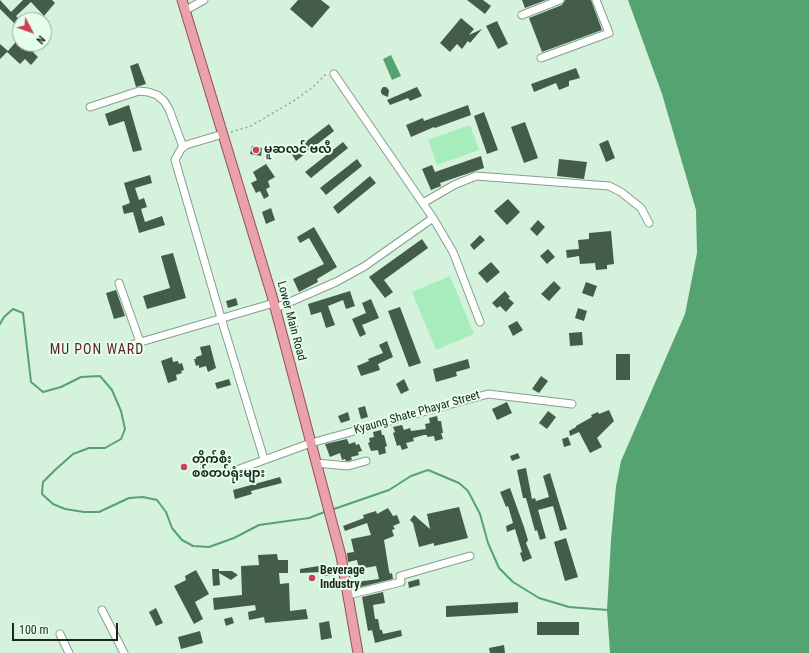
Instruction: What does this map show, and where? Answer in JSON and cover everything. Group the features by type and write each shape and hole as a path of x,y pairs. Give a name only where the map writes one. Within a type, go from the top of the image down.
{"main road":[{"name":"Lower Main Road","path":"182,0 275,306 341,556 358,653"}],"lane":[{"path":"186,10 204,0"},
{"path":"522,15 560,0"},
{"path":"541,58 608,33 596,0"},
{"path":"334,74 433,218 453,252 480,322"},
{"path":"90,107 139,91 152,93 164,101 169,109 183,147"},
{"path":"223,134 183,147 176,155 175,160 264,459"},
{"path":"422,203 454,185 476,176 609,186 621,192 641,208 649,223"},
{"path":"119,283 137,343 221,318 275,306 336,282 365,266 433,218"},
{"name":"Kyaung Shate Phayar Street","path":"234,471 311,443 488,394 572,404"},
{"path":"316,463 348,466 366,461"},
{"path":"348,595 401,582 400,576 470,556"},
{"path":"102,610 124,653"},
{"path":"60,634 69,653"}],"path":[{"path":"223,134 251,126 295,100 313,87 325,75 334,74"}],"shaded area":[{"path":"628,0 809,0 809,653 610,653 607,610 611,540 616,486 621,461 685,314 697,253 696,210 662,94"},
{"path":"391,55 401,76 392,80 383,59"},
{"path":"470,125 479,150 437,165 428,140"},
{"path":"450,276 474,334 436,350 412,292"}],"building":[{"path":"0,0 11,12 23,0 52,0 55,3 47,12 40,12 31,2 20,12 12,12 12,21 0,9"},
{"path":"298,0 321,0 330,7 312,28 290,9"},
{"path":"467,0 483,0 491,6 485,14"},
{"path":"522,0 546,0 525,8"},
{"path":"565,0 591,0 602,30 542,52 529,18 562,5"},
{"path":"461,18 474,29 469,35 482,29 470,43 468,41 462,49 457,44 450,52 440,43"},
{"path":"497,21 508,44 498,49 486,26"},
{"path":"0,44 8,51 12,46 12,52 33,52 38,57 31,65 25,59 20,64 7,52 0,59"},
{"path":"138,63 146,84 136,87 130,66"},
{"path":"576,68 580,78 569,81 569,86 559,90 556,83 534,92 531,84"},
{"path":"383,87 386,87 389,90 388,97 381,93"},
{"path":"417,87 422,96 410,101 408,98 390,105 387,100"},
{"path":"129,105 142,150 133,152 124,121 109,126 105,114"},
{"path":"468,105 471,115 435,128 434,127 411,137 406,125 423,118 424,121"},
{"path":"484,112 498,150 487,154 474,116"},
{"path":"525,122 538,158 524,163 511,127"},
{"path":"329,124 334,131 296,161 291,153"},
{"path":"608,140 615,158 606,162 599,144"},
{"path":"343,142 348,148 311,178 305,172"},
{"path":"252,146 262,148 261,156 250,154"},
{"path":"481,156 484,168 440,183 441,186 431,190 422,169 432,165 435,172"},
{"path":"357,159 362,166 326,195 320,188"},
{"path":"559,159 587,162 584,179 557,176"},
{"path":"266,164 275,177 268,181 270,187 266,189 269,196 264,199 260,191 256,193 251,183 257,180 253,172"},
{"path":"150,175 152,183 135,188 139,200 144,198 147,207 141,209 145,222 162,216 165,225 139,233 133,212 124,214 122,206 130,203 124,183"},
{"path":"370,176 376,183 338,214 333,207"},
{"path":"508,199 520,212 507,225 494,211"},
{"path":"271,208 275,220 266,224 262,212"},
{"path":"538,220 545,227 537,236 530,229"},
{"path":"314,227 337,267 317,279 318,282 299,292 293,279 324,264 309,238 300,243 297,237"},
{"path":"611,231 614,264 607,265 607,269 596,270 595,263 580,264 579,256 567,258 566,250 579,249 578,240 589,239 589,233"},
{"path":"480,235 485,240 474,250 470,245"},
{"path":"422,239 428,248 384,280 393,292 385,298 369,277"},
{"path":"548,249 555,257 547,264 540,256"},
{"path":"173,253 186,298 147,309 143,296 170,288 161,256"},
{"path":"491,262 500,272 487,283 478,273"},
{"path":"554,281 561,288 549,301 541,294"},
{"path":"586,282 597,286 593,297 582,293"},
{"path":"116,290 125,316 114,319 106,293"},
{"path":"350,291 355,306 346,309 343,300 328,306 335,325 326,328 321,312 311,315 308,304"},
{"path":"505,291 510,297 508,298 514,303 506,312 500,306 497,308 492,303"},
{"path":"236,298 238,305 228,308 226,301"},
{"path":"371,299 379,318 362,325 366,334 360,337 352,319 366,313 362,303"},
{"path":"400,307 421,363 409,367 388,311"},
{"path":"578,308 587,311 584,321 575,318"},
{"path":"517,321 523,330 513,336 508,326"},
{"path":"582,332 583,345 570,346 569,333"},
{"path":"387,341 393,357 378,364 380,370 361,376 357,366 369,361 368,359 383,353 379,345"},
{"path":"210,345 216,368 208,372 206,366 199,368 199,365 196,366 194,359 202,355 200,347"},
{"path":"616,354 630,354 630,380 616,380"},
{"path":"172,357 173,362 178,361 179,364 182,363 184,370 181,371 182,373 176,375 177,380 168,383 161,361"},
{"path":"468,359 470,368 456,372 457,376 436,382 433,369"},
{"path":"541,376 548,381 539,393 532,389"},
{"path":"229,379 231,385 217,389 215,383"},
{"path":"404,379 409,390 401,394 396,384"},
{"path":"507,402 512,413 497,420 492,409"},
{"path":"365,406 368,417 361,419 358,408"},
{"path":"609,410 614,421 597,438 602,447 590,453 579,432 570,436 569,431 592,417 591,415"},
{"path":"548,411 556,417 547,429 539,423"},
{"path":"348,412 350,420 341,423 338,416"},
{"path":"437,416 438,421 441,421 443,433 441,433 443,439 435,441 434,436 427,437 427,435 424,435 413,438 414,441 406,443 408,448 402,450 400,445 397,446 393,433 395,432 393,427 402,425 404,430 410,428 411,431 426,429 425,424 430,423 429,418"},
{"path":"381,430 387,446 385,447 386,453 379,455 378,450 371,451 368,443 370,442 369,438 374,437 373,432"},
{"path":"568,437 571,445 564,447 562,439"},
{"path":"347,439 349,444 355,442 356,445 359,444 362,451 358,452 359,455 351,457 352,460 348,461 345,459 342,460 340,453 330,457 325,444"},
{"path":"518,453 520,458 512,461 510,456"},
{"path":"185,462 188,468 183,470 180,464"},
{"path":"526,468 532,499 535,498 536,501 549,497 543,476 550,473 567,529 560,531 553,506 538,510 546,538 540,540 537,530 535,531 526,498 523,498 517,470"},
{"path":"280,477 282,483 251,491 252,494 235,499 233,490"},
{"path":"510,488 524,527 528,540 526,543 532,558 523,562 520,553 522,552 515,529 507,532 506,526 513,523 508,506 506,507 500,492"},
{"path":"459,507 468,538 434,546 434,543 419,547 413,523 410,520 414,515 430,529 427,514"},
{"path":"388,508 393,516 397,515 400,523 393,526 395,529 392,530 394,536 384,540 389,571 390,574 392,573 393,579 356,588 356,582 379,579 376,566 359,569 357,560 348,562 347,553 354,552 351,539 371,535 367,523 345,531 343,526 364,518 363,515 376,511 377,514"},
{"path":"566,538 578,577 565,581 554,542"},
{"path":"277,554 278,560 288,560 288,573 279,573 280,584 289,583 290,611 306,609 308,619 265,623 264,617 249,620 248,612 256,610 255,605 214,610 213,598 242,595 241,566 259,565 258,555"},
{"path":"325,565 326,569 337,567 338,575 323,576 322,572 300,573 300,569"},
{"path":"212,569 219,569 219,571 232,571 238,575 231,580 219,573 220,585 213,586"},
{"path":"196,570 209,594 195,602 203,619 194,624 174,586 186,580 185,576"},
{"path":"419,579 420,585 409,588 408,582"},
{"path":"383,592 385,603 373,605 375,619 378,619 380,630 382,630 383,634 401,630 402,636 375,643 372,630 368,631 362,597"},
{"path":"518,602 518,613 446,617 446,606"},
{"path":"156,608 163,623 156,626 149,612"},
{"path":"232,617 234,623 226,626 224,619"},
{"path":"329,621 332,638 321,640 319,623"},
{"path":"537,622 579,622 579,635 537,635"},
{"path":"200,631 203,643 181,649 178,637"},
{"path":"504,645 505,653 490,653 489,648"}],"waterway":[{"path":"0,324 4,317 13,309 23,313 31,382 43,392 61,387 81,377 100,376 112,390 121,411 125,429 121,439 105,448 89,448 73,454 43,482 42,494 53,504 65,509 84,512 99,512 129,498 143,497 157,500 166,512 172,528 182,540 193,546 209,547 234,538 259,525 309,518 327,511"},
{"path":"331,510 389,490 411,476 428,470 459,483 468,491 480,514 488,543 499,568 513,582 539,598 569,607 608,610"}],"place":[{"name":"မူဆလင် ဗလီ","path":"256,150"},
{"name":"တိုက်စီး စစ်တပ်ရုံးများ","path":"184,467"},
{"name":"Beverage Industry","path":"312,578"}],"district":[{"name":"MU PON WARD","path":"97,350"}]}
